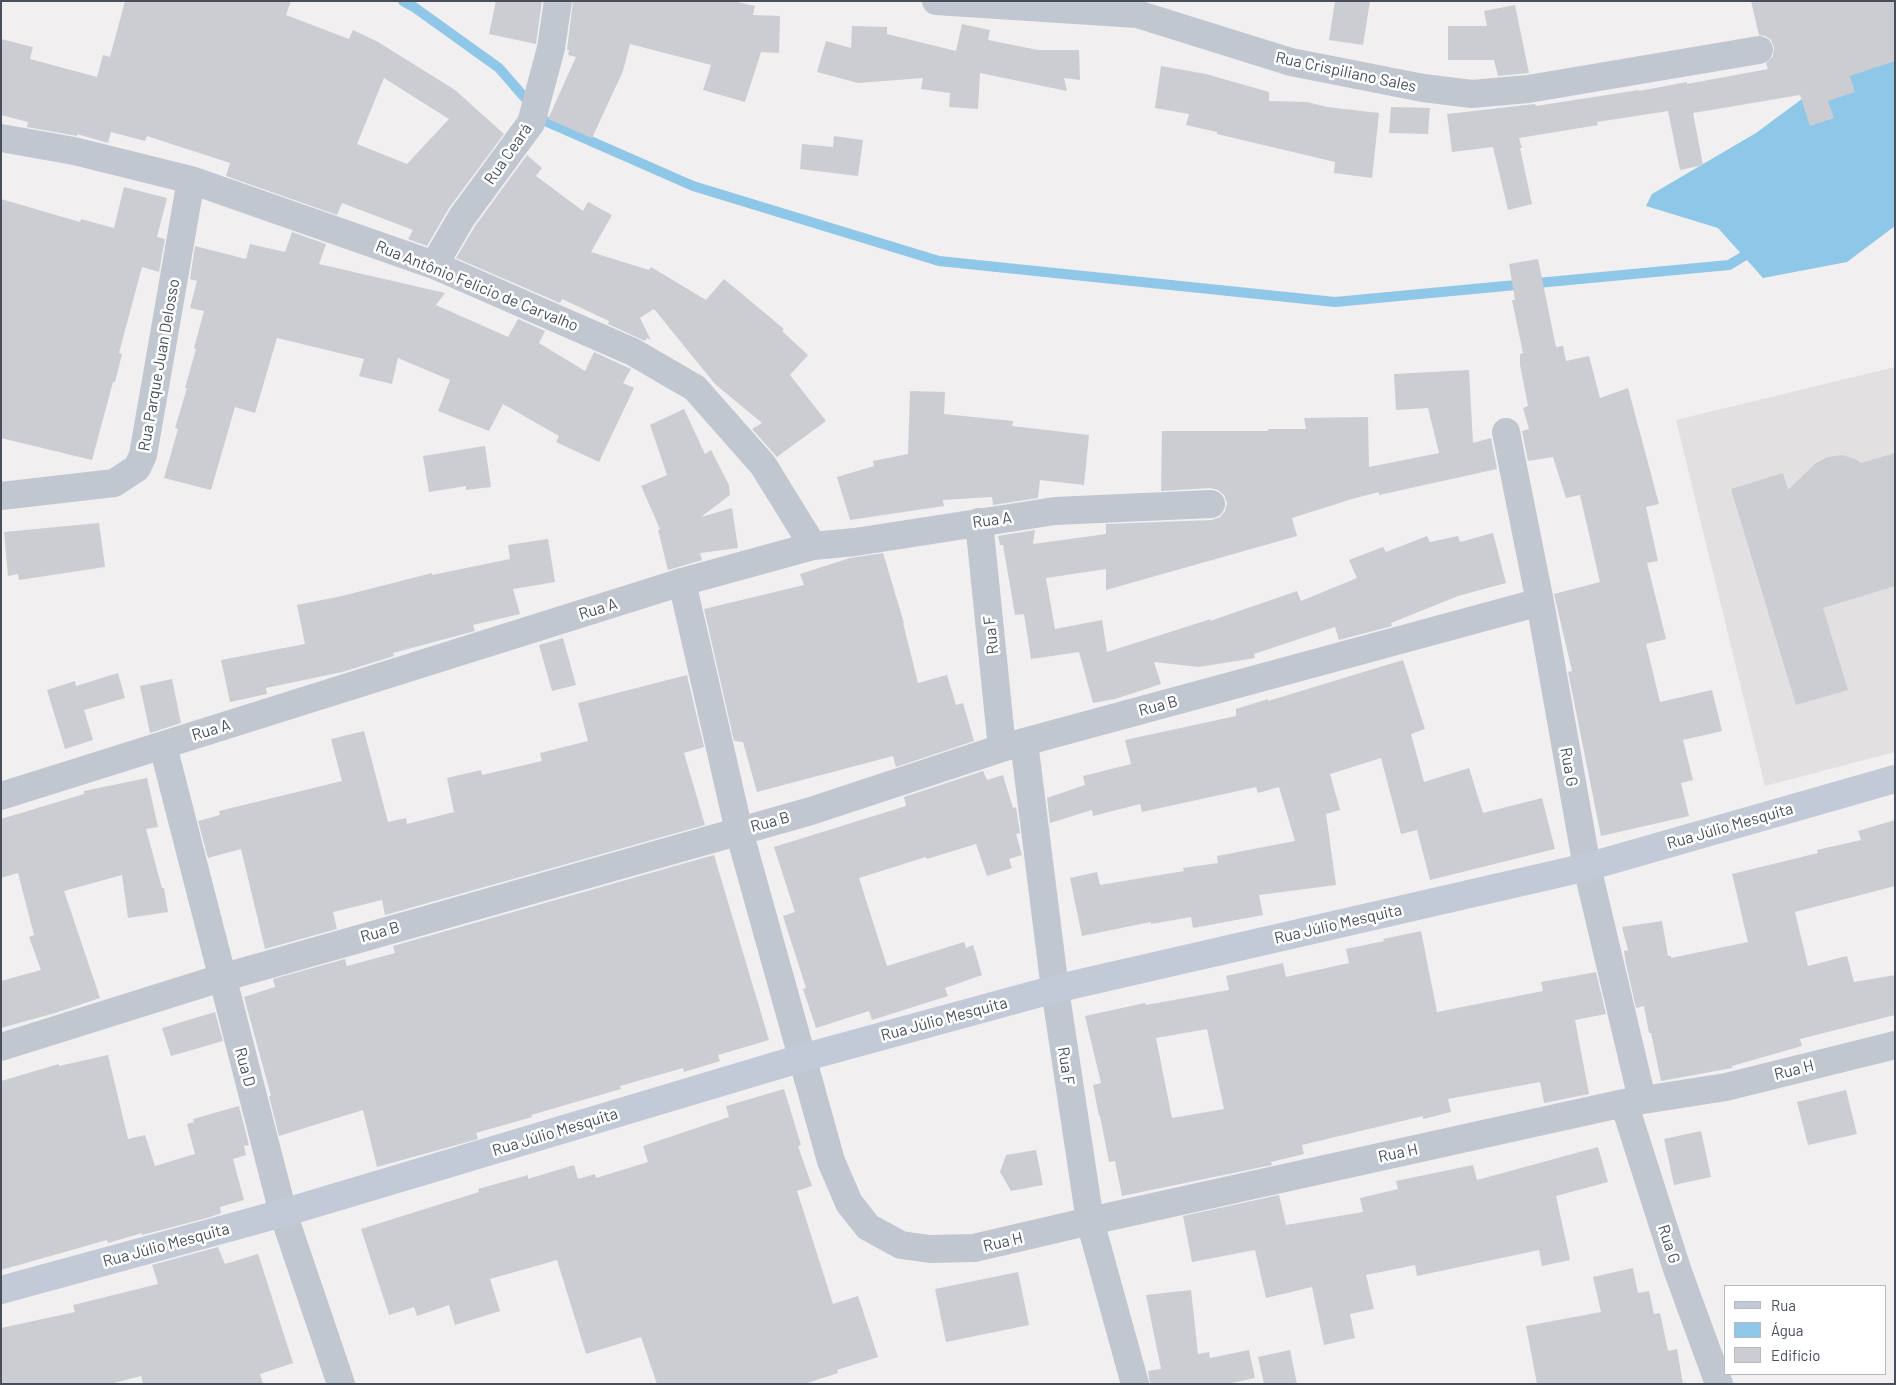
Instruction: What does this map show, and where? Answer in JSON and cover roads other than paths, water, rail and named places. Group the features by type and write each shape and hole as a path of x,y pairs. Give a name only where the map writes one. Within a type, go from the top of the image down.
{"street":[{"name":"Rua Ceará","path":"434,265 462,217 531,123 552,48 558,1"},
{"name":"Rua Crispiliano Sales","path":"936,1 1139,8 1291,62 1423,88 1472,94 1528,89 1758,50"},
{"name":"Rua Antônio Felicio de Carvalho","path":"1,138 74,151 192,180 434,265 634,352 695,388 763,465 813,546"},
{"name":"Rua Parque Juan Delosso","path":"1,496 114,483 138,468 143,455 192,180"},
{"name":"Rua G","path":"1506,432 1540,602 1587,867 1633,1101 1677,1269 1719,1384"},
{"name":"Rua A","path":"1,796 682,582 813,546 855,542 1055,511 1211,504"},
{"name":"Rua F","path":"979,522 1013,745 1055,988 1090,1221 1135,1384"},
{"path":"682,582 739,830 802,1058"},
{"name":"Rua B","path":"1,1047 221,978 811,811 1013,745 1540,602"},
{"name":"Rua D","path":"163,746 282,1213 341,1384"},
{"name":"Rua Júlio Mesquita","path":"1,1290 282,1213 802,1058 1055,988 1587,867 1895,779"},
{"name":"Rua H","path":"802,1058 831,1161 849,1203 868,1227 900,1245 930,1249 974,1248 1633,1101 1726,1087 1895,1045"}],"water":[{"path":"1895,30 1895,226 1847,262 1763,278 1718,228 1646,206 1652,194 1756,133"}],"waterway":[{"path":"403,1 499,68 545,121 693,186 939,261 1335,302 1729,265 1754,250"}]}
